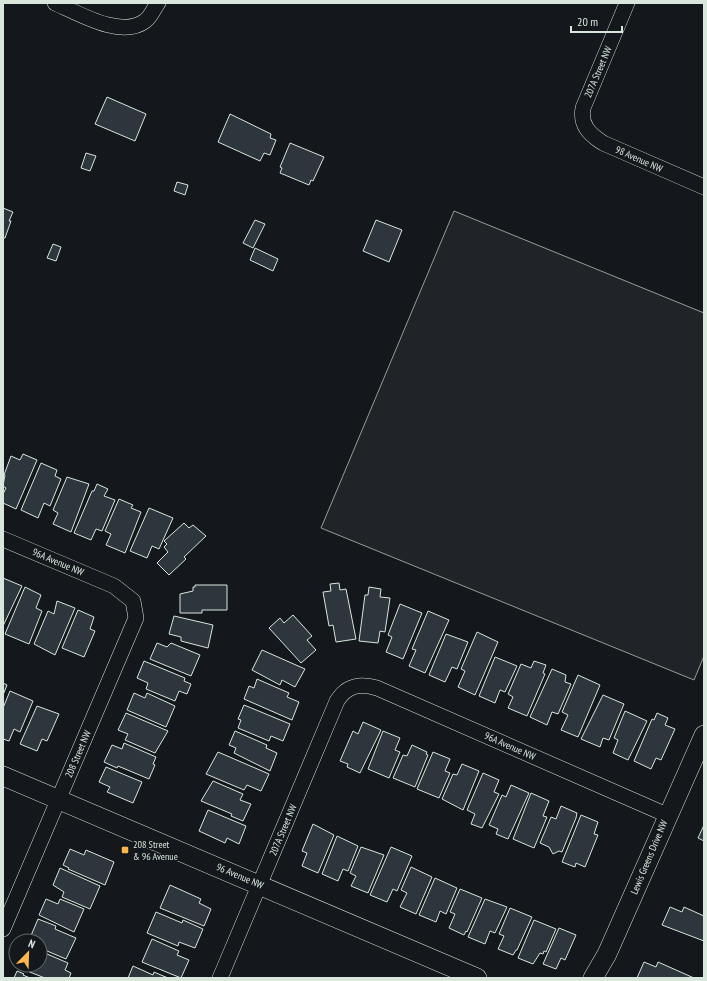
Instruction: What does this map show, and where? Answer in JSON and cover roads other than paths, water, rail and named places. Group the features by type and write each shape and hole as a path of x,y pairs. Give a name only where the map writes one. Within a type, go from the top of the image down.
{"street":[{"path":"55,3 106,25 125,27 138,25 147,20 158,3"},
{"name":"207A Street NW","path":"582,120 583,108 628,3"},
{"name":"98 Avenue NW","path":"582,120 589,134 603,143 704,187"},
{"name":"96A Avenue NW","path":"3,539 114,586"},
{"name":"208 Street NW","path":"3,929 136,618 133,601 114,586"},
{"name":"96A Avenue NW","path":"352,686 361,684 377,688 667,815"},
{"name":"207A Street NW","path":"220,978 337,701 345,691 352,686"},
{"name":"Lewis Greens Drive NW","path":"593,978 607,954 667,815 704,735"},
{"name":"96 Avenue NW","path":"3,776 260,884 477,978"}],"place":[{"name":"208 Street & 96 Avenue","path":"125,850"}]}
